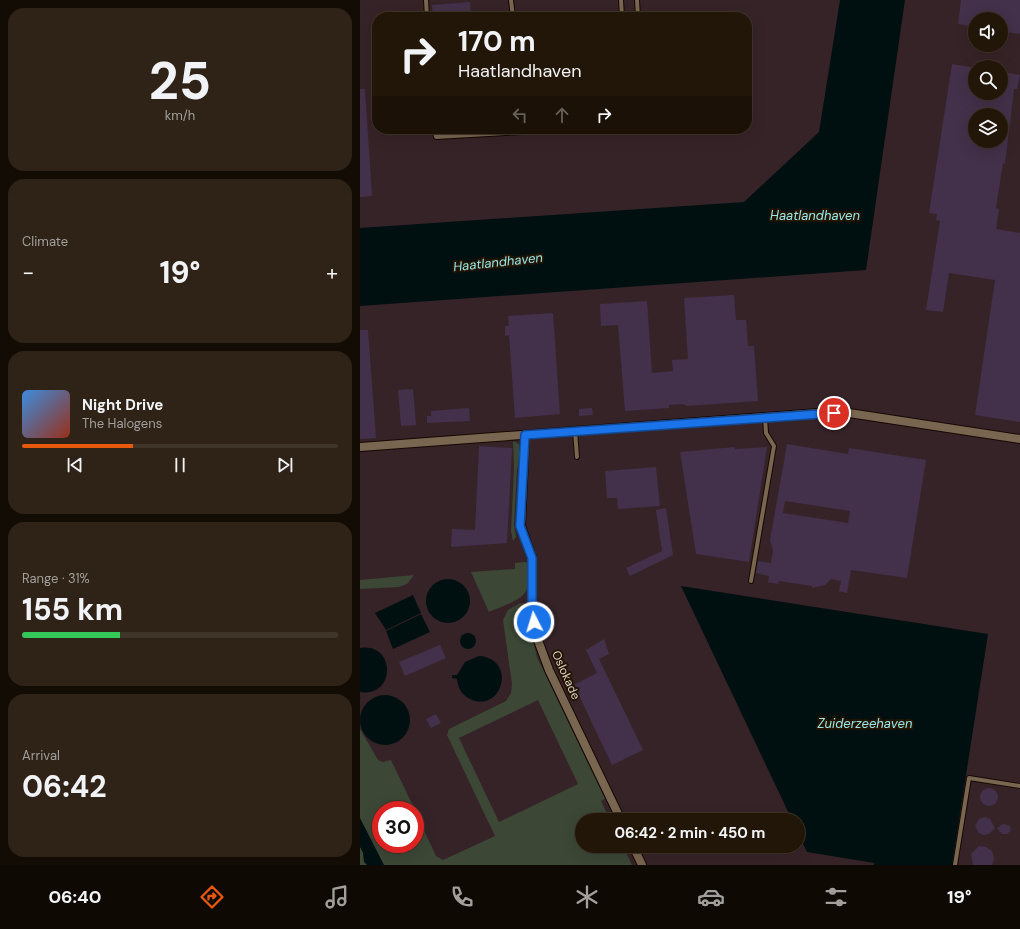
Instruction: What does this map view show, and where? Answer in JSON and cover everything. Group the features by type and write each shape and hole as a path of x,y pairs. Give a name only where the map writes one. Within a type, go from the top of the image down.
{"street":[{"path":"360,447 818,413 849,413 1020,439"},
{"name":"Oslokade","path":"525,435 520,526 532,558 532,609 536,635 549,670 618,813"},
{"path":"636,853 642,865"}],"lane":[{"path":"426,0 427,12"},
{"path":"511,0 512,12"},
{"path":"621,0 622,12"},
{"path":"637,0 638,12"},
{"path":"436,134 436,137 473,134"},
{"path":"751,581 774,446 766,433 766,417"},
{"path":"575,432 577,458"},
{"path":"955,865 969,778 1020,786"}],"shaded area":[{"path":"360,0 1020,0 1020,865 402,865 409,853 424,853 424,801 374,801 360,782"}],"green space":[{"path":"513,441 519,444 521,456 517,469 514,525 516,537 513,541 511,531 514,468"},
{"path":"515,563 529,563 528,586 525,593 516,600 489,612 471,572 515,569"},
{"path":"414,575 407,584 399,587 360,589 360,580"},
{"path":"520,603 524,603 527,606 530,628 537,657 605,799 601,801 607,813 575,813 575,853 626,853 632,865 360,865 360,729 378,760 383,762 391,760 411,801 372,801 372,853 424,853 424,830 436,856 443,860 495,836 447,735 449,729 506,701 511,693 512,684 503,620 508,610","holes":["538,700 578,784 499,822 459,738"]}],"water":[{"name":"Haatlandhaven","path":"840,0 905,0 866,270 360,306 360,228 744,202 819,132"},
{"path":"444,579 452,579 457,580 464,585 469,592 469,610 464,617 457,622 444,623 436,620 429,613 426,605 426,597 429,589 436,582"},
{"name":"Zuiderzeehaven","path":"681,586 988,634 952,865 874,865 874,863 807,852 805,848 805,813 789,813"},
{"path":"413,595 421,613 386,630 375,613"},
{"path":"421,614 430,632 393,649 386,631"},
{"path":"465,633 471,633 476,638 474,647 471,649 465,649 460,644 460,638"},
{"path":"360,648 372,648 380,653 385,661 387,670 385,679 380,687 372,692 360,692"},
{"path":"479,656 491,659 499,666 502,675 501,684 497,693 490,699 481,702 470,699 464,695 459,688 457,679 452,678 452,675 457,675 465,662"},
{"path":"380,695 390,695 403,702 410,715 410,725 403,738 390,745 380,745 371,741 364,734 360,725 360,715 364,706 371,699"},
{"path":"360,818 372,842 372,853 378,853 384,865 367,865 364,862 363,853 360,847"}],"building":[{"path":"961,0 1020,0 1020,34 1008,32 1008,12 968,12 968,26 958,24"},
{"path":"470,2 471,12 433,12 432,5"},
{"path":"952,64 968,67 968,100 1008,100 1008,73 1020,75 1017,89 1014,89 1008,139 1008,108 968,108 968,148 1007,148 996,208 999,209 996,229 1020,233 1020,422 975,415 995,280 949,273 943,312 926,310 940,221 936,220 937,214 929,213"},
{"path":"360,89 365,89 372,196 360,197"},
{"path":"734,295 736,320 746,320 748,346 754,346 758,401 687,406 683,404 669,405 669,408 625,411 618,325 601,326 600,304 647,301 652,373 673,371 672,360 688,359 684,298"},
{"path":"553,313 560,414 515,418 509,335 505,336 505,326 509,326 508,316"},
{"path":"360,330 368,330 376,438 360,439"},
{"path":"413,389 416,425 401,426 398,390"},
{"path":"469,408 470,421 427,423 427,416 431,416 431,411"},
{"path":"592,408 593,415 579,416 579,409"},
{"path":"787,444 848,454 849,448 926,460 907,578 851,570 847,593 839,591 841,581 831,579 825,585 812,588 812,586 779,581 778,584 768,582 769,576 756,573 758,561 771,563 773,550 770,540","holes":["785,501 850,511 848,523 783,513"]},
{"path":"479,446 512,448 507,543 451,547 452,529 475,530"},
{"path":"735,447 735,449 767,447 749,562 696,554 680,452"},
{"path":"656,467 660,506 618,509 617,498 607,498 605,471"},
{"path":"666,508 673,555 630,576 626,568 662,551 656,510"},
{"path":"604,639 609,654 599,659 643,750 612,765 574,685 597,673 586,650"},
{"path":"440,645 446,658 405,676 399,662"},
{"path":"436,714 441,723 431,728 426,719"},
{"path":"989,788 995,791 998,797 995,803 989,806 983,803 980,797 983,791"},
{"path":"985,817 990,819 995,828 989,834 984,835 979,833 975,826 979,819"},
{"path":"1003,824 1010,826 1011,831 1007,834 1002,834 997,828"},
{"path":"979,846 986,847 992,851 994,858 992,865 973,865 971,854"}],"route":[{"path":"534,622 532,609 532,558 520,526 525,435 834,413"}]}
